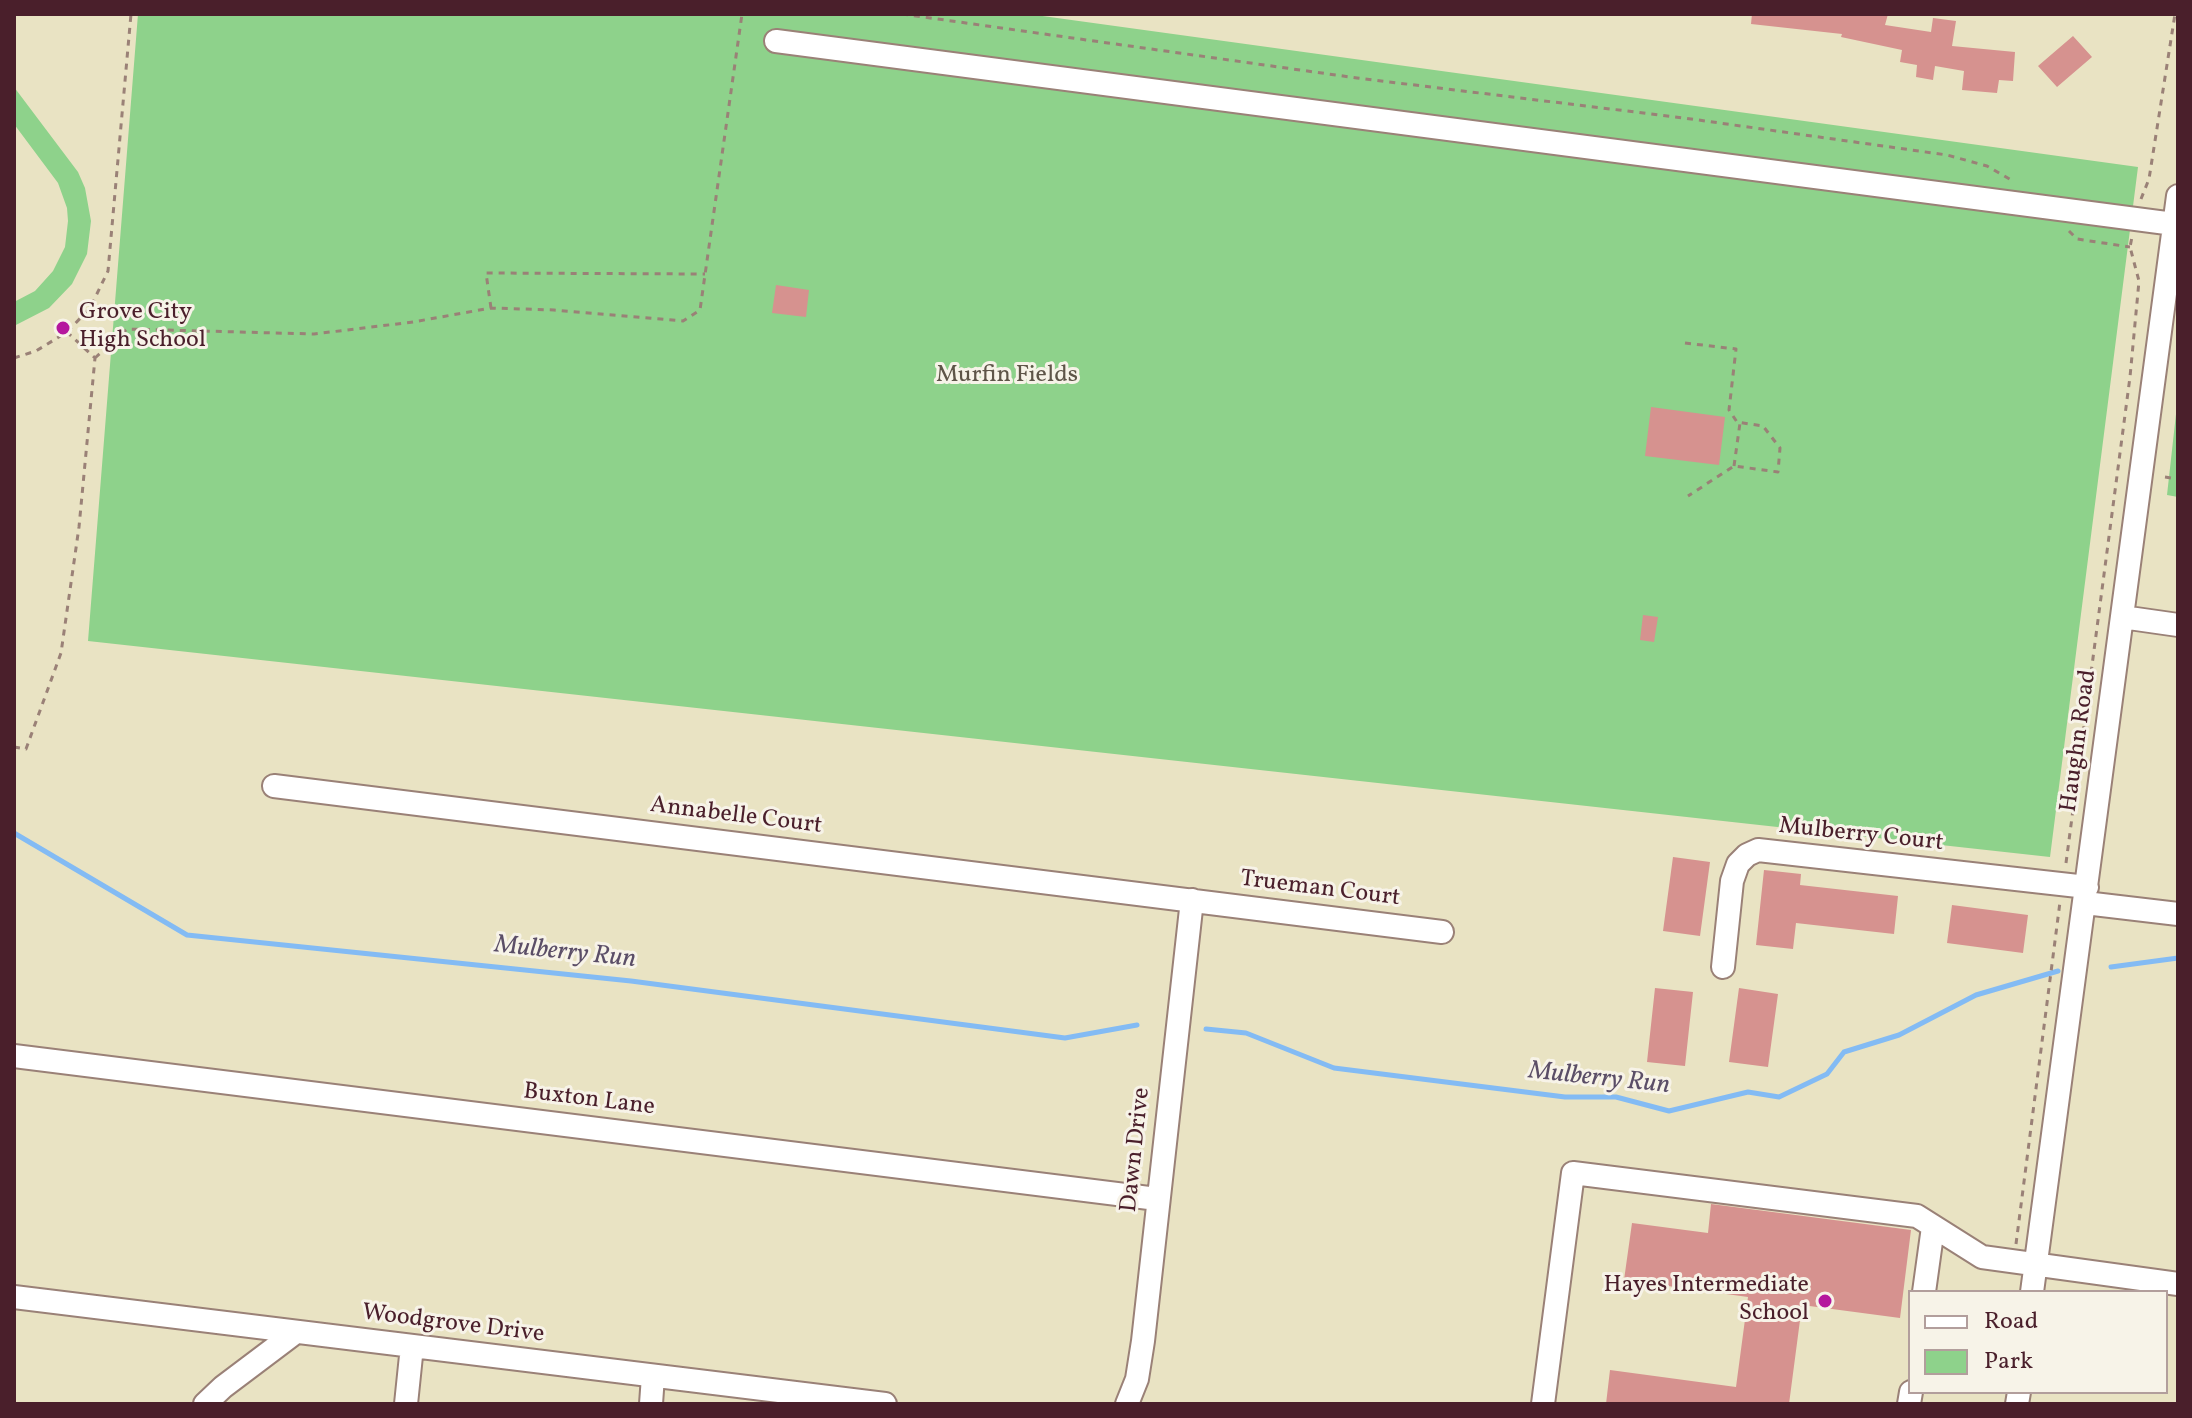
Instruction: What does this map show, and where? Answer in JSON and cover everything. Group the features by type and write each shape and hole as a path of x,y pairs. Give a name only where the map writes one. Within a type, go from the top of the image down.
{"street":[{"path":"776,41 2174,224"},
{"name":"Haughn Road","path":"2032,1290 2025,1263 2086,895 2178,196"},
{"path":"2122,617 2178,625"},
{"name":"Annabelle Court","path":"274,786 1192,900"},
{"name":"Mulberry Court","path":"1723,967 1732,881 1738,864 1758,850 2063,885 2086,895 2178,914"},
{"name":"Trueman Court","path":"1192,900 1442,932"},
{"name":"Dawn Drive","path":"1127,1404 1137,1379 1143,1341 1192,900"},
{"name":"Buxton Lane","path":"14,1056 1157,1199"},
{"path":"1543,1404 1573,1173 1917,1216 1982,1257 2178,1284"},
{"path":"1924,1290 1933,1227"},
{"name":"Woodgrove Drive","path":"14,1297 653,1376 774,1397 885,1404"},
{"path":"205,1404 296,1332"},
{"path":"406,1404 412,1346"},
{"path":"651,1404 653,1376"}],"path":[{"path":"14,358 36,351 67,332 90,308 108,271 131,14"},
{"path":"14,747 26,749 61,653 79,527 95,358 127,329 314,334 413,322 491,308 683,321 700,310 742,14"},
{"path":"902,14 1357,78 1684,118 1947,155 1987,166 2019,185"},
{"path":"2025,1263 2050,983 2130,377 2139,281 2130,247 2135,219 2149,179 2175,14"},
{"path":"491,308 486,273 705,274"},
{"path":"67,332 95,358"},
{"path":"1685,343 1736,349 1729,410 1737,422 1763,426 1780,448 1778,472 1734,466 1688,496"},
{"path":"1734,466 1740,423"},
{"path":"2165,477 2178,479"}],"green space":[{"name":"Murfin Fields","path":"138,14 1028,14 2138,167 2050,857 88,641"},
{"path":"14,87 78,172 85,188 91,221 87,254 72,284 49,308 14,326 14,302 35,291 53,271 65,247 68,221 58,183 14,124"},
{"path":"2178,396 2178,497 2167,495"}],"building":[{"path":"1752,14 1888,14 1885,25 1931,32 1933,18 1956,21 1952,46 2015,52 2013,81 1999,80 1997,93 1962,90 1964,71 1935,66 1933,80 1916,77 1917,65 1900,62 1902,50 1841,37 1842,34 1751,24"},
{"path":"2073,36 2092,57 2057,87 2038,66"},
{"path":"776,285 809,290 806,317 772,313"},
{"path":"1651,407 1725,417 1719,465 1645,456"},
{"path":"1643,615 1658,617 1654,642 1640,640"},
{"path":"1673,857 1710,862 1700,936 1663,931"},
{"path":"1764,870 1801,874 1800,885 1898,896 1894,934 1796,923 1793,949 1756,945"},
{"path":"1952,905 2028,915 2023,953 1947,943"},
{"path":"1655,988 1693,992 1685,1066 1647,1062"},
{"path":"1739,988 1778,994 1768,1067 1729,1062"},
{"name":"Hayes Intermediate School","path":"1711,1204 1911,1230 1900,1318 1802,1305 1789,1404 1606,1404 1610,1370 1736,1387 1748,1297 1624,1280 1632,1223 1708,1233"}],"waterway":[{"name":"Mulberry Run","path":"14,833 187,935 631,981 1065,1038 1137,1025"},
{"name":"Mulberry Run","path":"2111,967 2178,958"},
{"name":"Mulberry Run","path":"1206,1029 1246,1033 1334,1068 1565,1097 1616,1097 1669,1111 1748,1092 1779,1097 1827,1074 1844,1052 1899,1035 1976,995 2058,971"}],"place":[{"name":"Grove City High School","path":"63,328"},
{"name":"Hayes Intermediate School","path":"1825,1301"}]}
